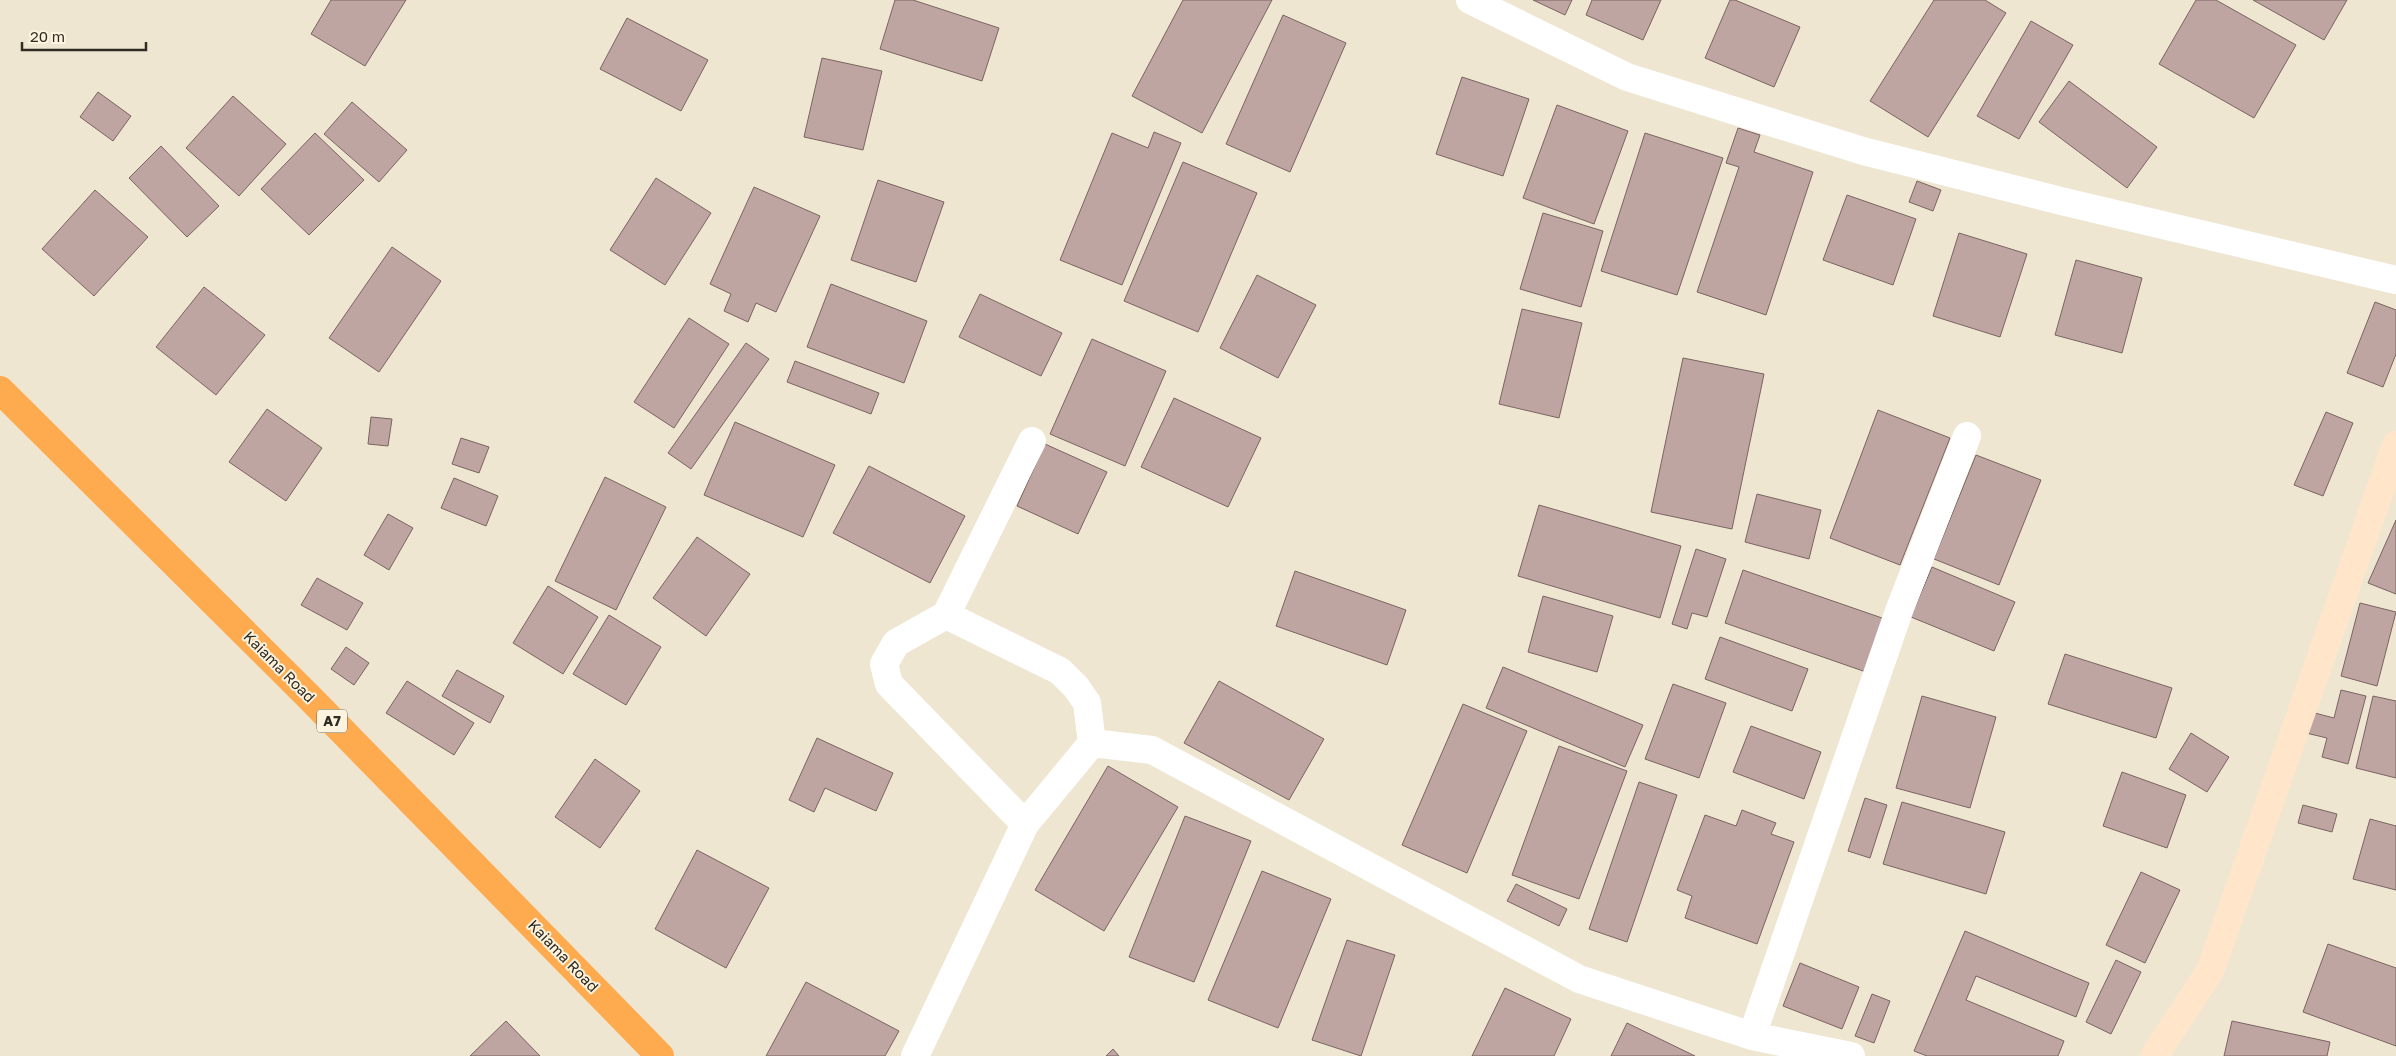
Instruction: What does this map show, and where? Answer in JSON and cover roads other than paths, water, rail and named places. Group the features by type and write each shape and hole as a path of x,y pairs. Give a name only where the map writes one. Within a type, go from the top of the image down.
{"highway":[{"name":"Kaiama Road","path":"0,390 310,698 660,1056"}],"street":[{"path":"1470,0 1627,77 1863,151 2061,201 2396,280"},
{"path":"1752,1036 1899,611 1967,436"},
{"path":"1025,824 889,684 884,664 896,643 946,615 1032,441"},
{"path":"2154,1056 2210,971 2396,445"},
{"path":"914,1056 1025,824 1092,743 1087,703 1076,687 1060,671 946,615"},
{"path":"1092,743 1152,750 1580,979 1752,1036 1851,1056"}]}
